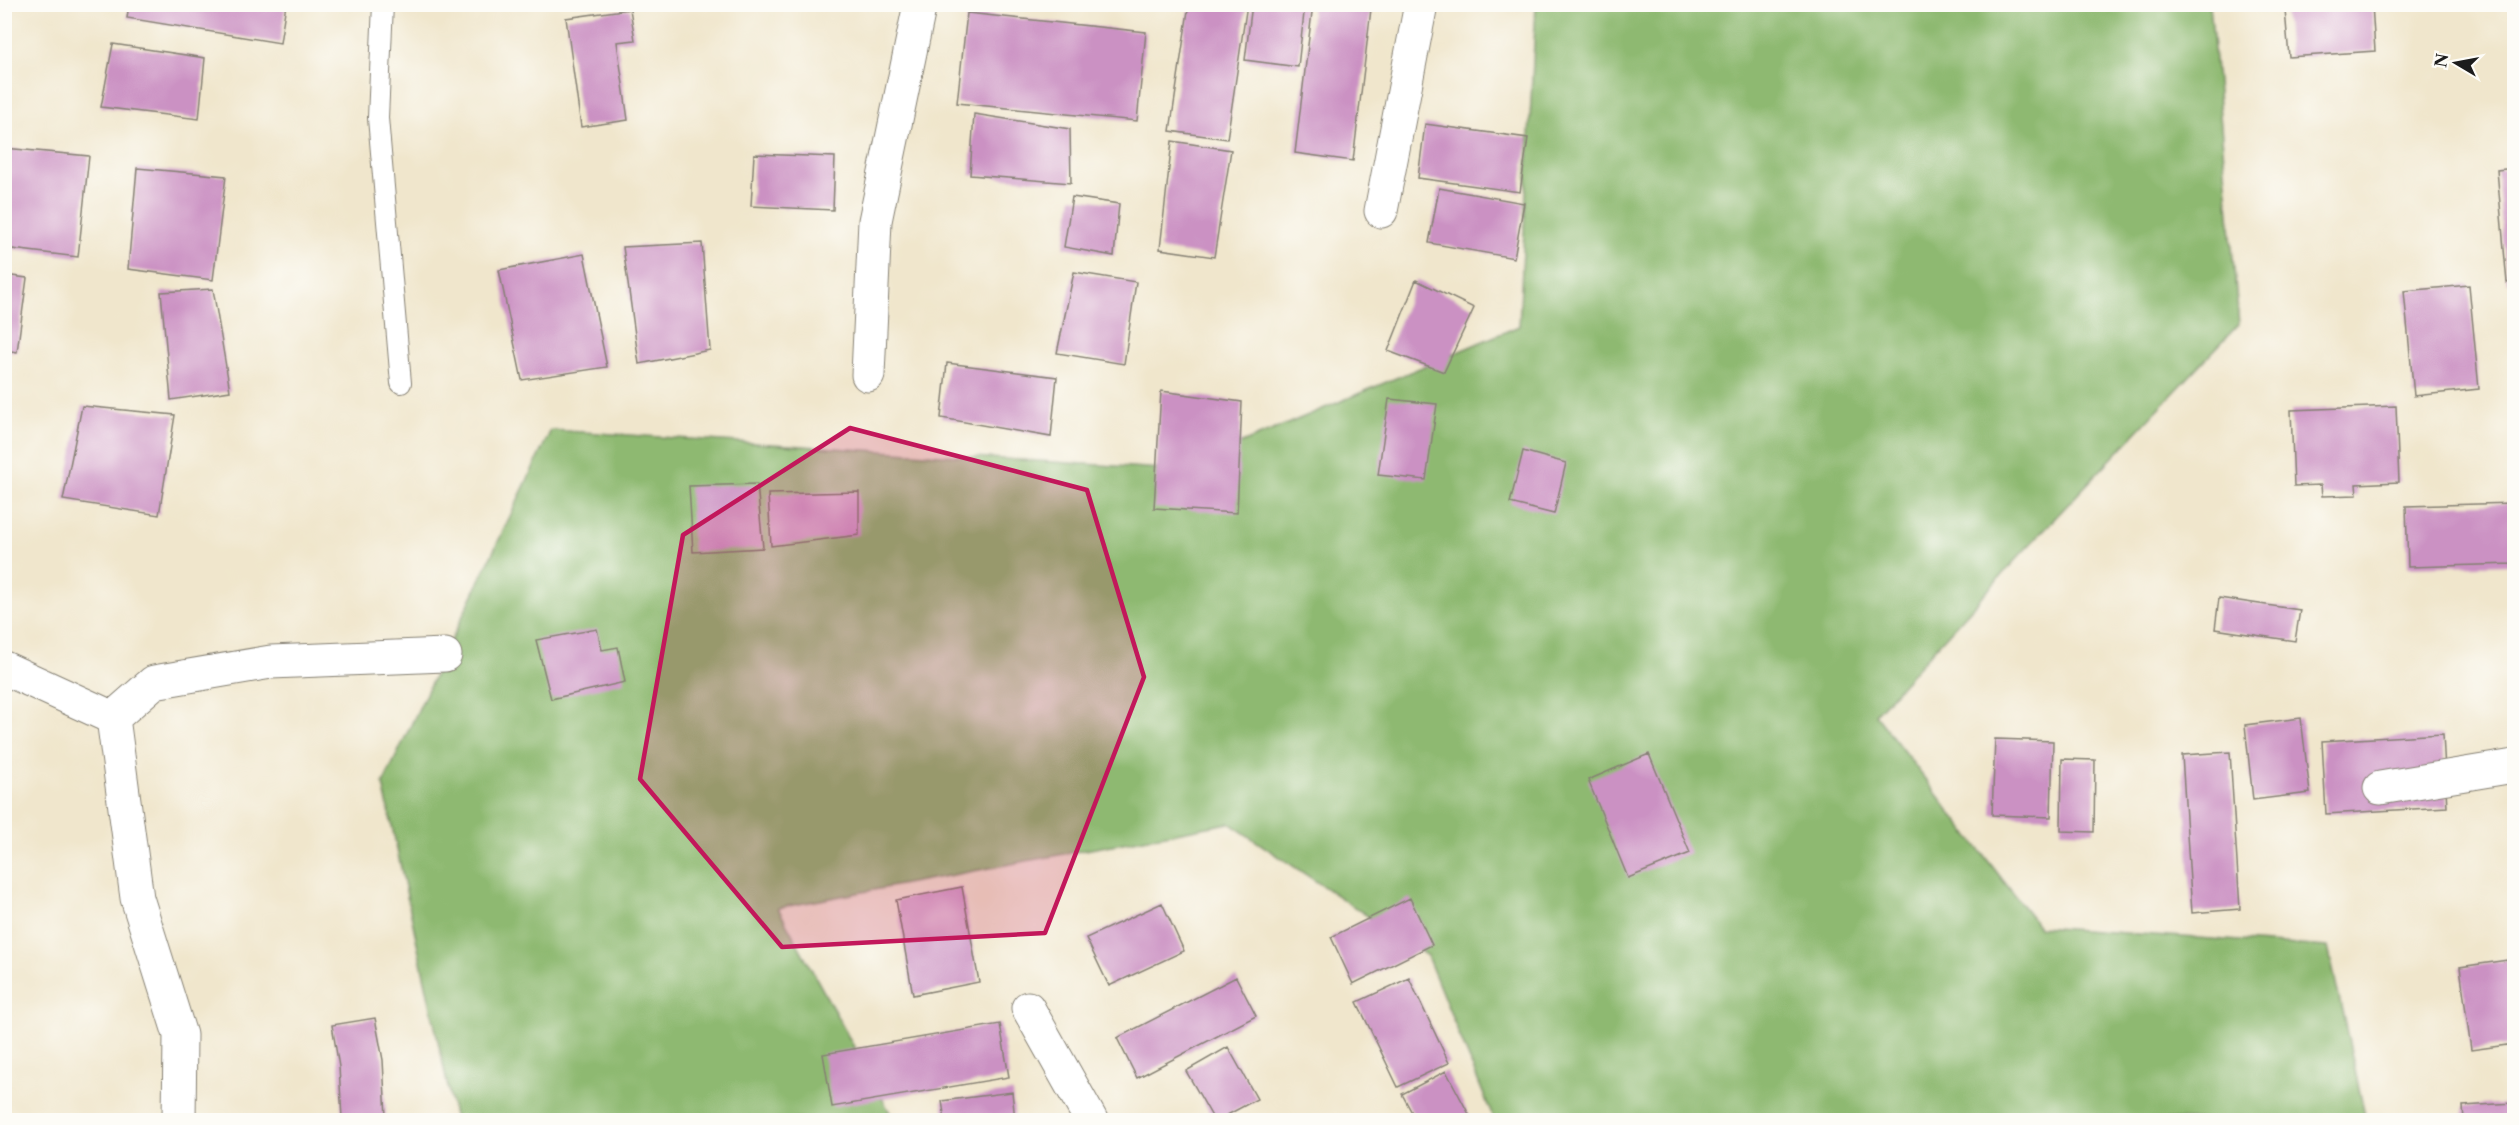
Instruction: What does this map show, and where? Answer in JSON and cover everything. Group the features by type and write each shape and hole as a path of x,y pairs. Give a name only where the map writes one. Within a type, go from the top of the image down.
{"street":[{"path":"868,375 875,221 920,4"},
{"path":"1381,211 1421,4"},
{"path":"113,718 154,682 271,662 444,655"},
{"path":"4,668 113,718"},
{"path":"113,718 137,898 180,1035 179,1120"},
{"path":"2380,788 2514,766"},
{"path":"1028,1008 1090,1120"}],"lane":[{"path":"383,4 378,118 401,383"}],"highlighted area":[{"path":"850,428 1087,490 1144,677 1045,933 782,947 640,779 683,535"}],"green space":[{"path":"1536,5 2210,5 2239,324 2020,555 1875,714 2039,927 2328,947 2366,1120 1494,1120 1427,956 1229,823 778,908 894,1120 455,1120 383,784 551,430 1178,470 1519,326"}],"building":[{"path":"129,4 286,4 280,43 127,18"},
{"path":"1189,4 1247,4 1227,139 1170,131"},
{"path":"1252,4 1305,4 1298,67 1245,60"},
{"path":"1313,4 1371,9 1353,161 1295,153"},
{"path":"2372,4 2375,51 2289,57 2285,10"},
{"path":"630,9 635,40 617,42 628,120 581,127 566,18"},
{"path":"967,13 1146,32 1137,121 957,103"},
{"path":"113,44 205,58 199,119 101,107"},
{"path":"974,114 1070,129 1071,183 970,175"},
{"path":"1425,124 1528,138 1520,192 1418,178"},
{"path":"1172,141 1231,150 1214,257 1160,249"},
{"path":"4,148 89,156 78,257 4,248"},
{"path":"754,154 835,157 833,210 751,206"},
{"path":"137,168 226,176 213,280 128,269"},
{"path":"2514,168 2514,282 2507,283 2497,170"},
{"path":"1439,188 1524,203 1514,258 1429,243"},
{"path":"1072,197 1119,204 1114,256 1064,247"},
{"path":"702,243 710,350 639,364 623,247"},
{"path":"584,254 607,367 522,380 499,270"},
{"path":"1074,272 1136,282 1124,364 1057,353"},
{"path":"4,275 27,278 17,352 4,350"},
{"path":"1416,280 1474,308 1444,372 1388,351"},
{"path":"2469,285 2479,389 2414,396 2404,291"},
{"path":"213,289 230,391 171,400 161,292"},
{"path":"947,363 1057,377 1051,437 941,418"},
{"path":"1161,391 1242,402 1237,513 1154,508"},
{"path":"1389,399 1437,404 1426,480 1378,475"},
{"path":"82,406 175,415 159,515 63,500"},
{"path":"2396,406 2399,482 2356,484 2357,495 2322,496 2321,485 2294,486 2291,410"},
{"path":"1523,451 1566,463 1554,514 1510,503"},
{"path":"757,484 763,548 693,552 689,486"},
{"path":"859,492 859,535 771,546 768,494"},
{"path":"2514,503 2514,564 2408,567 2406,506"},
{"path":"2219,598 2300,610 2295,641 2215,629"},
{"path":"597,629 602,650 618,647 625,682 551,699 536,640"},
{"path":"2301,718 2310,793 2253,800 2245,725"},
{"path":"2443,734 2447,807 2326,814 2322,741"},
{"path":"1995,739 2053,741 2051,817 1992,815"},
{"path":"2230,752 2240,909 2192,913 2182,755"},
{"path":"1649,754 1690,853 1628,878 1588,780"},
{"path":"2062,759 2095,760 2094,832 2061,831"},
{"path":"962,887 979,982 913,995 896,900"},
{"path":"1410,898 1432,945 1353,984 1331,937"},
{"path":"1162,903 1184,951 1109,986 1086,938"},
{"path":"2514,959 2514,1044 2471,1050 2460,967"},
{"path":"1236,977 1256,1016 1137,1078 1117,1038"},
{"path":"1409,978 1449,1063 1398,1087 1357,1002"},
{"path":"375,1018 383,1060 386,1117 342,1118 339,1067 332,1025"},
{"path":"1000,1024 1009,1077 832,1107 823,1054"},
{"path":"1228,1047 1257,1099 1214,1120 1186,1071"},
{"path":"1446,1071 1472,1120 1416,1120 1402,1094"},
{"path":"1012,1092 1015,1120 945,1120 942,1101"},
{"path":"2514,1103 2514,1120 2464,1120 2463,1106"}]}
